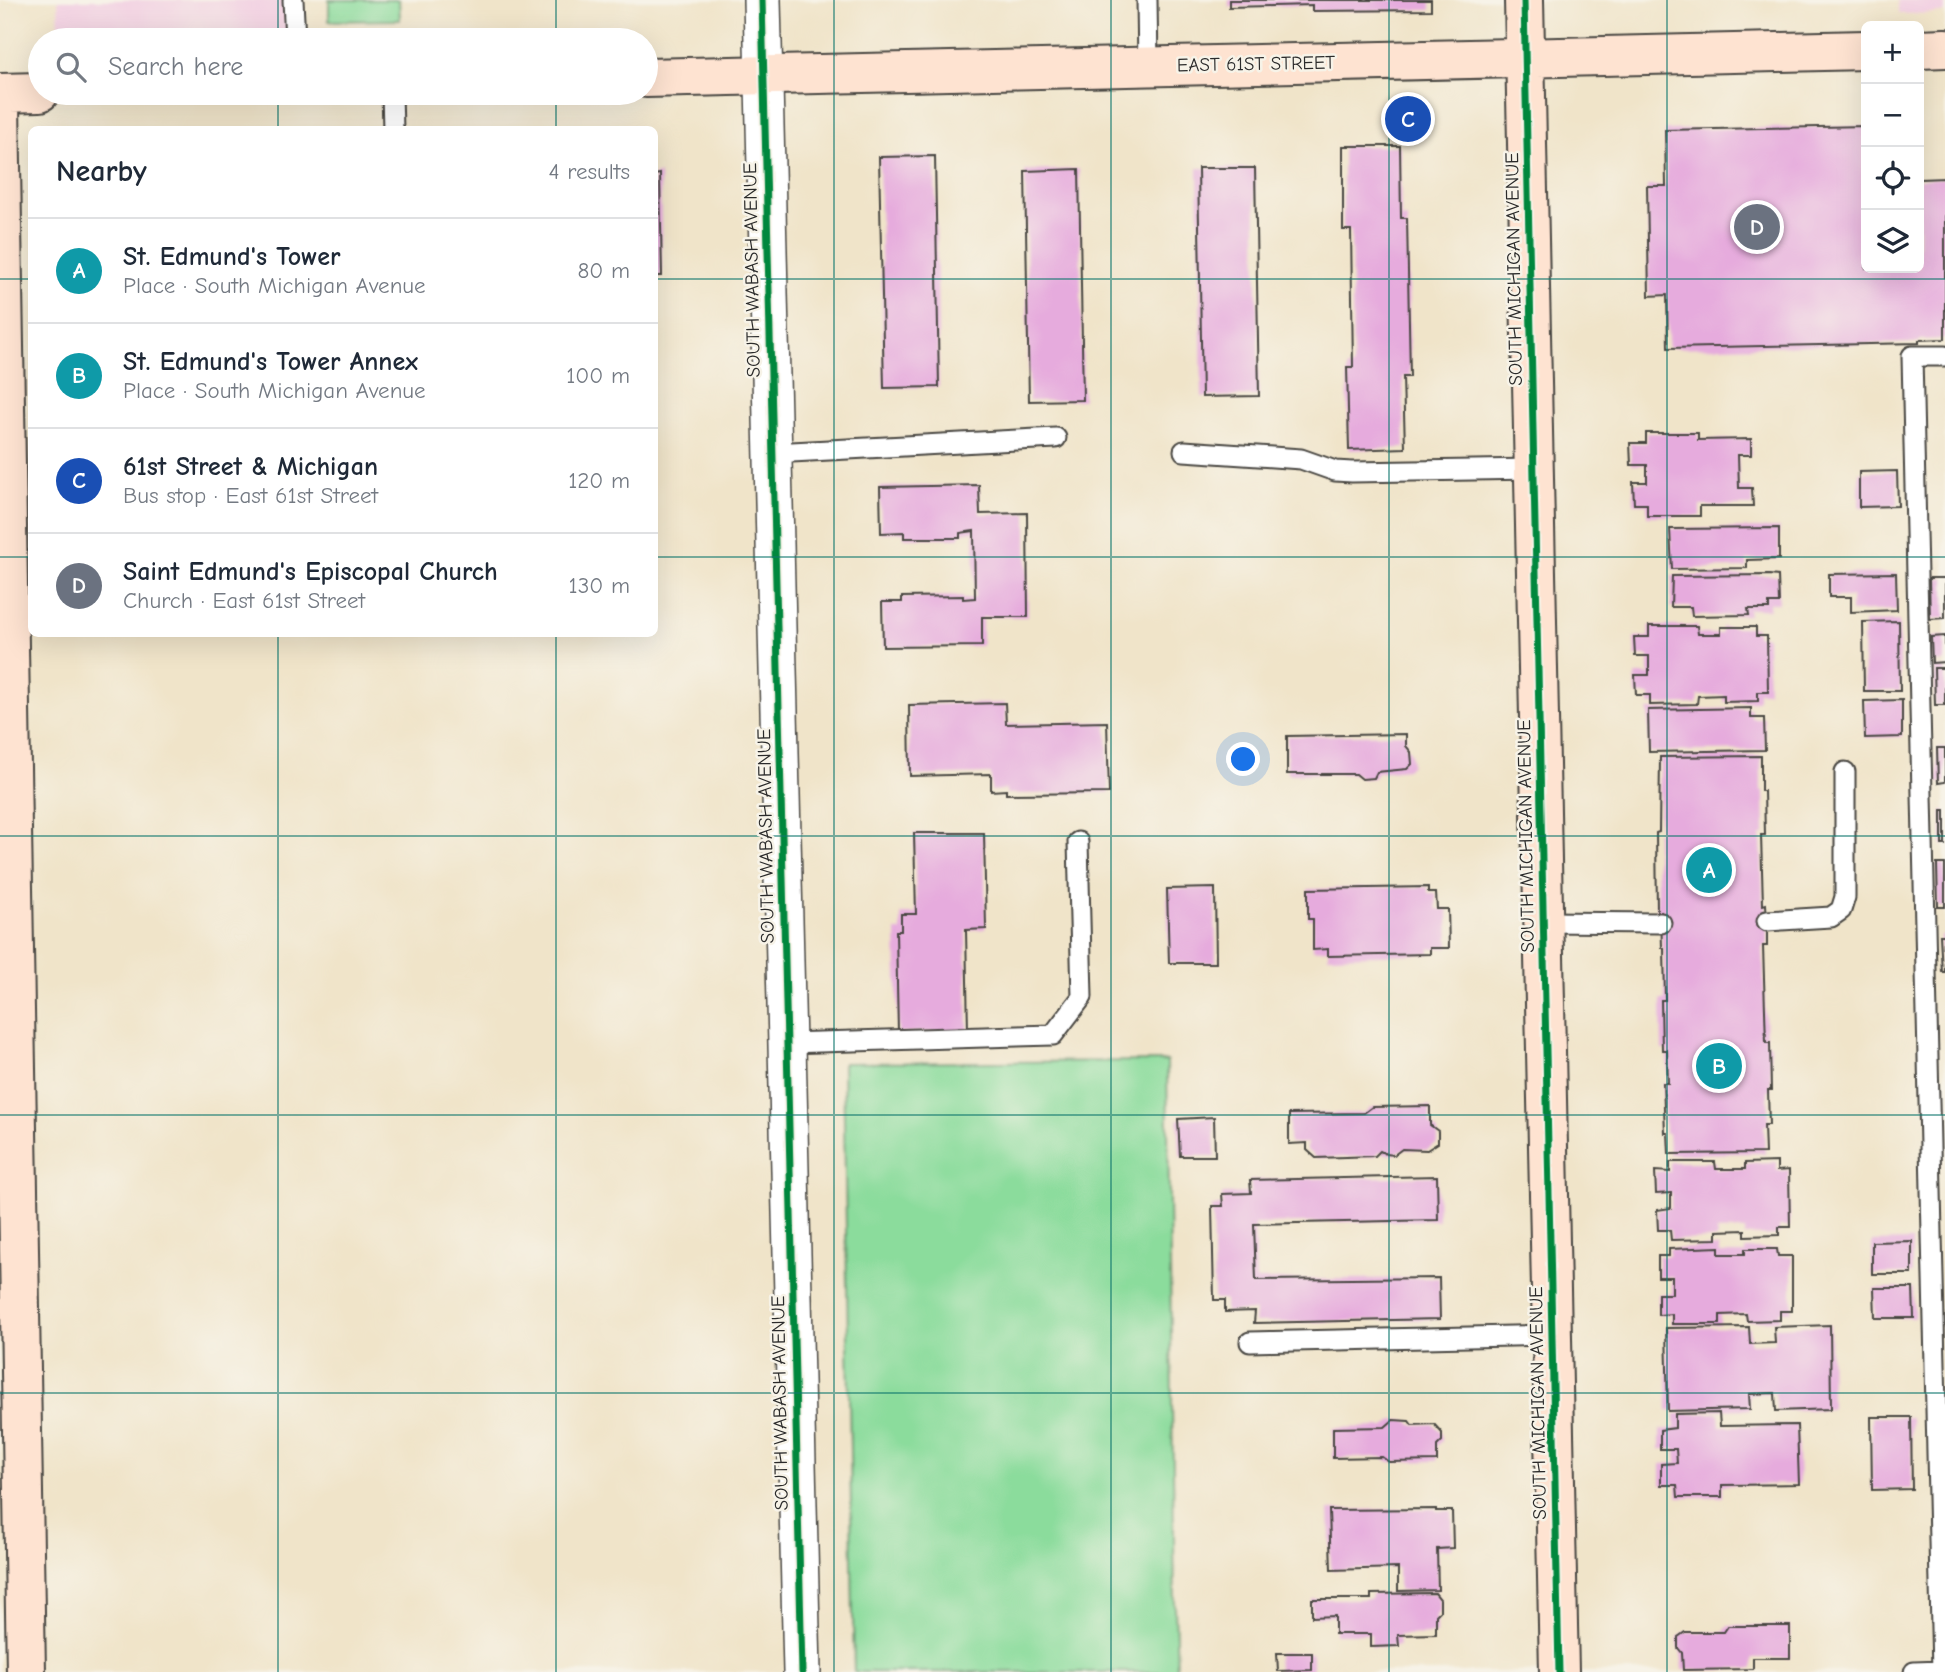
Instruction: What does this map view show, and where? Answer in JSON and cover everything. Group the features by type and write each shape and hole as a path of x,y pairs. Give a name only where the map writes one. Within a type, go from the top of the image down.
{"street":[{"name":"SOUTH WABASH AVENUE","path":"762,0 802,1672"},
{"name":"SOUTH MICHIGAN AVENUE","path":"1524,0 1559,1672"},
{"path":"1924,49 1945,48"},
{"name":"EAST 61ST STREET","path":"658,78 1861,50"},
{"path":"0,93 28,92"},
{"path":"0,104 26,1672"}],"lane":[{"path":"293,0 294,28"},
{"path":"1147,0 1148,66"},
{"path":"392,105 393,126"},
{"path":"1914,1672 1941,1672 1912,356 1945,356"},
{"path":"773,453 1056,438"},
{"path":"1184,451 1301,459 1335,471 1352,472 1534,469"},
{"path":"1767,921 1830,917 1841,910 1845,897 1845,772"},
{"path":"787,1043 1053,1035 1082,997 1078,842"},
{"path":"1543,922 1661,923"},
{"path":"1250,1342 1552,1335"}],"shaded area":[{"path":"58,0 293,0 294,28 59,28"},
{"path":"1898,0 1945,0 1945,13 1898,14"}],"green space":[{"path":"329,0 399,0 400,20 329,21"},
{"path":"1167,1061 1177,1672 854,1672 843,1063"}],"building":[{"path":"1229,0 1431,0 1431,10 1312,11 1312,5 1229,7"},
{"path":"1861,126 1861,273 1924,273 1924,179 1945,178 1945,339 1919,340 1919,343 1668,348 1667,295 1649,296 1647,186 1666,186 1665,130"},
{"path":"1343,146 1400,146 1401,218 1407,218 1410,377 1403,377 1405,448 1349,450 1347,367 1353,367 1351,230 1343,230"},
{"path":"935,156 939,387 884,388 879,157"},
{"path":"1198,168 1255,168 1259,396 1202,397"},
{"path":"1079,169 1083,400 1029,401 1025,171"},
{"path":"660,174 662,276 658,276"},
{"path":"1646,433 1698,433 1698,440 1751,439 1751,455 1738,455 1739,488 1752,488 1753,506 1700,506 1700,516 1647,516 1647,504 1634,504 1633,482 1647,482 1647,465 1631,465 1630,443 1646,443"},
{"path":"1897,471 1898,506 1859,507 1859,472"},
{"path":"979,485 980,514 1027,513 1028,617 982,617 982,646 883,647 882,602 902,602 902,597 975,598 974,531 960,533 960,538 904,538 904,532 881,533 880,487"},
{"path":"1779,528 1779,559 1747,560 1747,568 1672,569 1670,529"},
{"path":"1896,573 1897,610 1851,612 1851,597 1829,597 1829,574"},
{"path":"1672,576 1778,576 1779,603 1769,603 1769,609 1748,609 1749,615 1692,616 1691,607 1671,607"},
{"path":"1929,578 1945,578 1945,618 1930,619"},
{"path":"1899,621 1900,691 1864,691 1863,622"},
{"path":"1649,626 1697,626 1698,634 1721,634 1721,627 1756,627 1756,636 1767,636 1768,692 1758,692 1758,701 1724,702 1724,695 1698,696 1697,704 1650,705 1650,695 1636,695 1635,675 1649,675 1649,656 1635,656 1634,637 1649,637"},
{"path":"1945,636 1945,662 1932,663 1931,637"},
{"path":"1934,668 1945,668 1945,705 1935,705"},
{"path":"1902,700 1902,737 1865,738 1864,701"},
{"path":"1005,703 1006,724 1107,722 1109,793 1006,794 1006,790 991,791 991,774 910,776 909,705"},
{"path":"1751,708 1751,718 1764,718 1765,750 1649,752 1648,710"},
{"path":"1406,734 1406,746 1411,752 1412,764 1407,769 1377,772 1374,778 1362,779 1356,774 1287,774 1287,736"},
{"path":"1937,748 1945,748 1945,782 1938,783"},
{"path":"1761,756 1765,835 1761,835 1763,905 1766,904 1767,921 1767,946 1763,946 1766,1043 1770,1043 1771,1090 1768,1090 1769,1125 1764,1125 1765,1153 1669,1154 1668,1133 1665,1133 1663,1083 1668,1083 1667,1050 1662,1050 1664,948 1661,912 1657,912 1656,833 1659,832 1660,757"},
{"path":"1942,810 1945,810 1945,845 1942,845"},
{"path":"914,833 984,833 986,929 966,930 968,1031 898,1033 896,931 901,931 901,914 916,914"},
{"path":"1937,864 1945,864 1945,907 1938,907"},
{"path":"1428,887 1428,893 1436,893 1437,909 1448,909 1449,948 1430,948 1430,954 1328,956 1328,949 1313,950 1313,919 1308,919 1308,889"},
{"path":"1215,888 1216,963 1169,963 1167,889"},
{"path":"1940,935 1945,935 1945,972 1942,972"},
{"path":"1430,1106 1430,1125 1438,1131 1438,1143 1427,1150 1402,1149 1394,1155 1380,1151 1375,1156 1316,1158 1307,1150 1307,1143 1289,1144 1289,1114 1364,1113 1372,1107"},
{"path":"1214,1117 1215,1156 1180,1156 1178,1119"},
{"path":"1670,1162 1715,1162 1716,1169 1745,1169 1745,1163 1777,1162 1777,1171 1789,1170 1790,1227 1779,1227 1779,1235 1745,1236 1745,1230 1717,1231 1717,1239 1671,1240 1670,1230 1658,1230 1657,1210 1671,1208 1671,1193 1656,1194 1655,1171 1670,1172"},
{"path":"1437,1176 1438,1220 1254,1224 1256,1280 1439,1278 1440,1319 1254,1323 1255,1311 1225,1312 1225,1300 1214,1300 1212,1206 1223,1206 1222,1194 1251,1193 1250,1180"},
{"path":"1912,1241 1912,1274 1872,1274 1872,1242"},
{"path":"1719,1247 1719,1254 1745,1254 1745,1249 1777,1249 1778,1256 1792,1256 1792,1311 1780,1311 1780,1320 1747,1321 1746,1314 1720,1315 1720,1324 1672,1324 1672,1314 1658,1315 1658,1294 1672,1294 1672,1277 1658,1277 1658,1256 1669,1256 1669,1249"},
{"path":"1874,1288 1913,1288 1914,1318 1875,1318"},
{"path":"1830,1325 1831,1409 1776,1411 1775,1393 1749,1394 1750,1409 1668,1411 1666,1328 1749,1327 1750,1344 1775,1343 1774,1327"},
{"path":"1719,1413 1720,1426 1797,1425 1799,1484 1722,1485 1722,1497 1678,1497 1677,1485 1661,1485 1661,1464 1677,1463 1676,1449 1660,1449 1660,1430 1675,1428 1675,1414"},
{"path":"1871,1417 1911,1417 1912,1489 1872,1490"},
{"path":"1393,1420 1409,1421 1412,1425 1434,1424 1442,1433 1442,1441 1437,1446 1437,1461 1389,1462 1382,1457 1333,1458 1333,1428 1385,1427"},
{"path":"1329,1510 1452,1511 1453,1548 1437,1549 1438,1590 1398,1591 1398,1568 1331,1570"},
{"path":"1435,1593 1440,1599 1440,1611 1436,1615 1436,1634 1398,1635 1399,1646 1371,1647 1371,1634 1335,1634 1335,1616 1312,1617 1312,1599 1371,1599 1371,1594"},
{"path":"1728,1626 1790,1626 1790,1658 1753,1658 1753,1669 1683,1670 1678,1637 1685,1632 1724,1632"},
{"path":"1277,1653 1312,1653 1312,1670 1278,1671"}],"cycle path":[{"path":"762,0 802,1672"},
{"path":"1524,0 1559,1672"}],"place":[{"name":"61st Street & Michigan","path":"1408,119"},
{"name":"Saint Edmund's Episcopal Church","path":"1757,227"},
{"name":"St. Edmund's Tower","path":"1709,870"},
{"name":"St. Edmund's Tower Annex","path":"1719,1066"}]}
